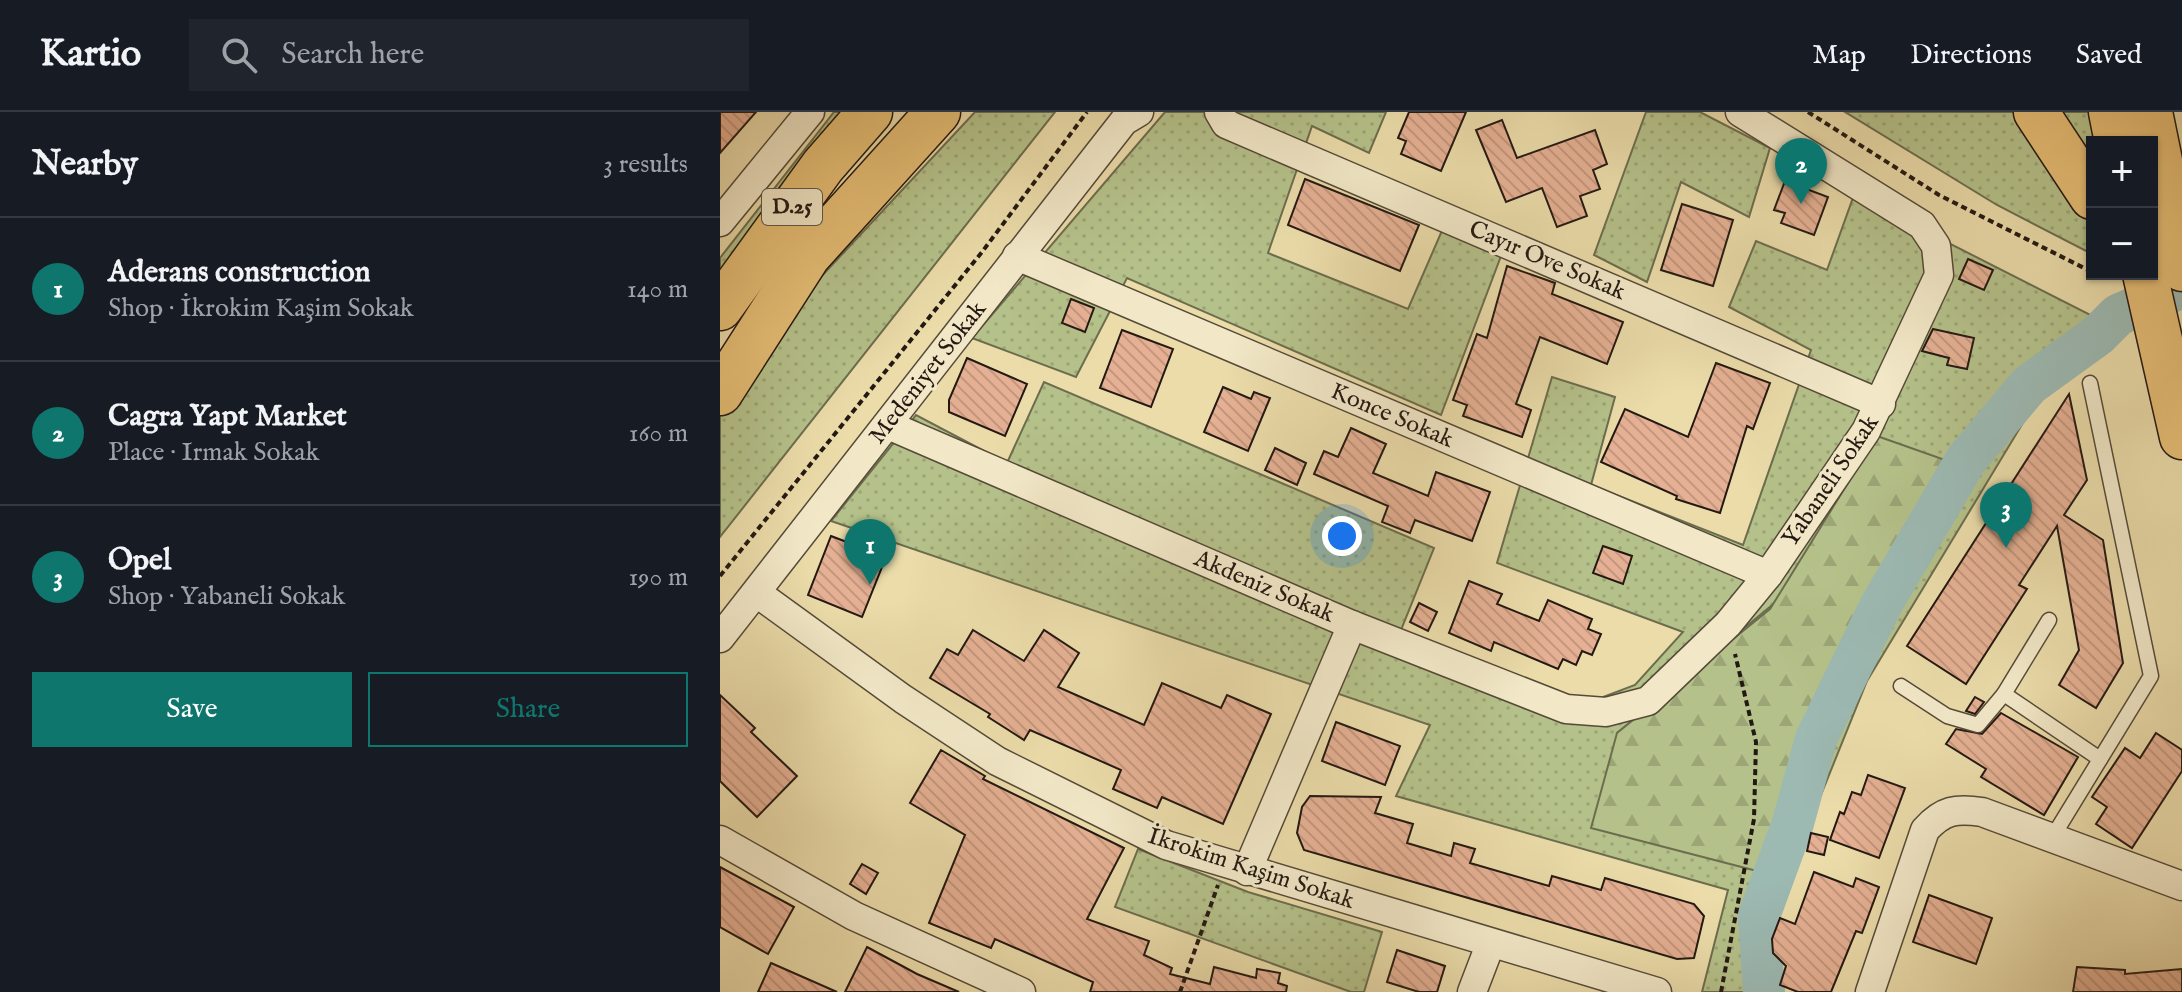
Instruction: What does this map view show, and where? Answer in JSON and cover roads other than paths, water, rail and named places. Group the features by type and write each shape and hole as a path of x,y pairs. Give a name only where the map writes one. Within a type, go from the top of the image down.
{"main road":[{"name":"D.25","path":"720,308 823,166 870,112"},
{"name":"D.25","path":"720,393 808,256 938,112"},
{"path":"2036,112 2086,188"},
{"path":"2111,112 2116,136"},
{"path":"2144,208 2150,112"},
{"path":"2142,280 2153,335 2170,380 2182,437"}],"street":[{"path":"721,220 810,112"},
{"name":"Medeniyet Sokak","path":"720,638 1124,121 1139,112"},
{"name":"Cayır Ove Sokak","path":"1219,112 1226,124 1881,404"},
{"name":"Yabaneli Sokak","path":"1648,701 1728,624 1768,575 1881,404 1939,275 1936,246 1922,225 1740,112"},
{"name":"Konce Sokak","path":"1017,256 1768,575"},
{"name":"Akdeniz Sokak","path":"888,425 1352,625 1566,709 1606,712 1648,701"},
{"name":"İkrokim Kaşim Sokak","path":"757,593 903,699 997,761 1166,845 1490,945 1657,992"},
{"path":"1236,867 1352,625"},
{"path":"1870,992 1925,830 1938,815 1957,808 1982,812 2182,886"},
{"path":"720,840 854,916 1021,992"},
{"path":"1472,992 1490,945"}],"lane":[{"path":"2052,838 2151,676 2090,383"},
{"path":"1901,686 1947,716 1978,725 2004,694 2049,620"},
{"path":"2004,694 2100,759"}],"waterway":[{"path":"1764,992 1759,916 1793,823 1816,739 1881,605 1966,460 2029,385 2098,335 2118,315 2182,287"}],"place":[{"name":"Cagra Yapt Market","path":"1801,204"},
{"name":"Opel","path":"2006,548"},
{"name":"Aderans construction","path":"870,585"}]}
